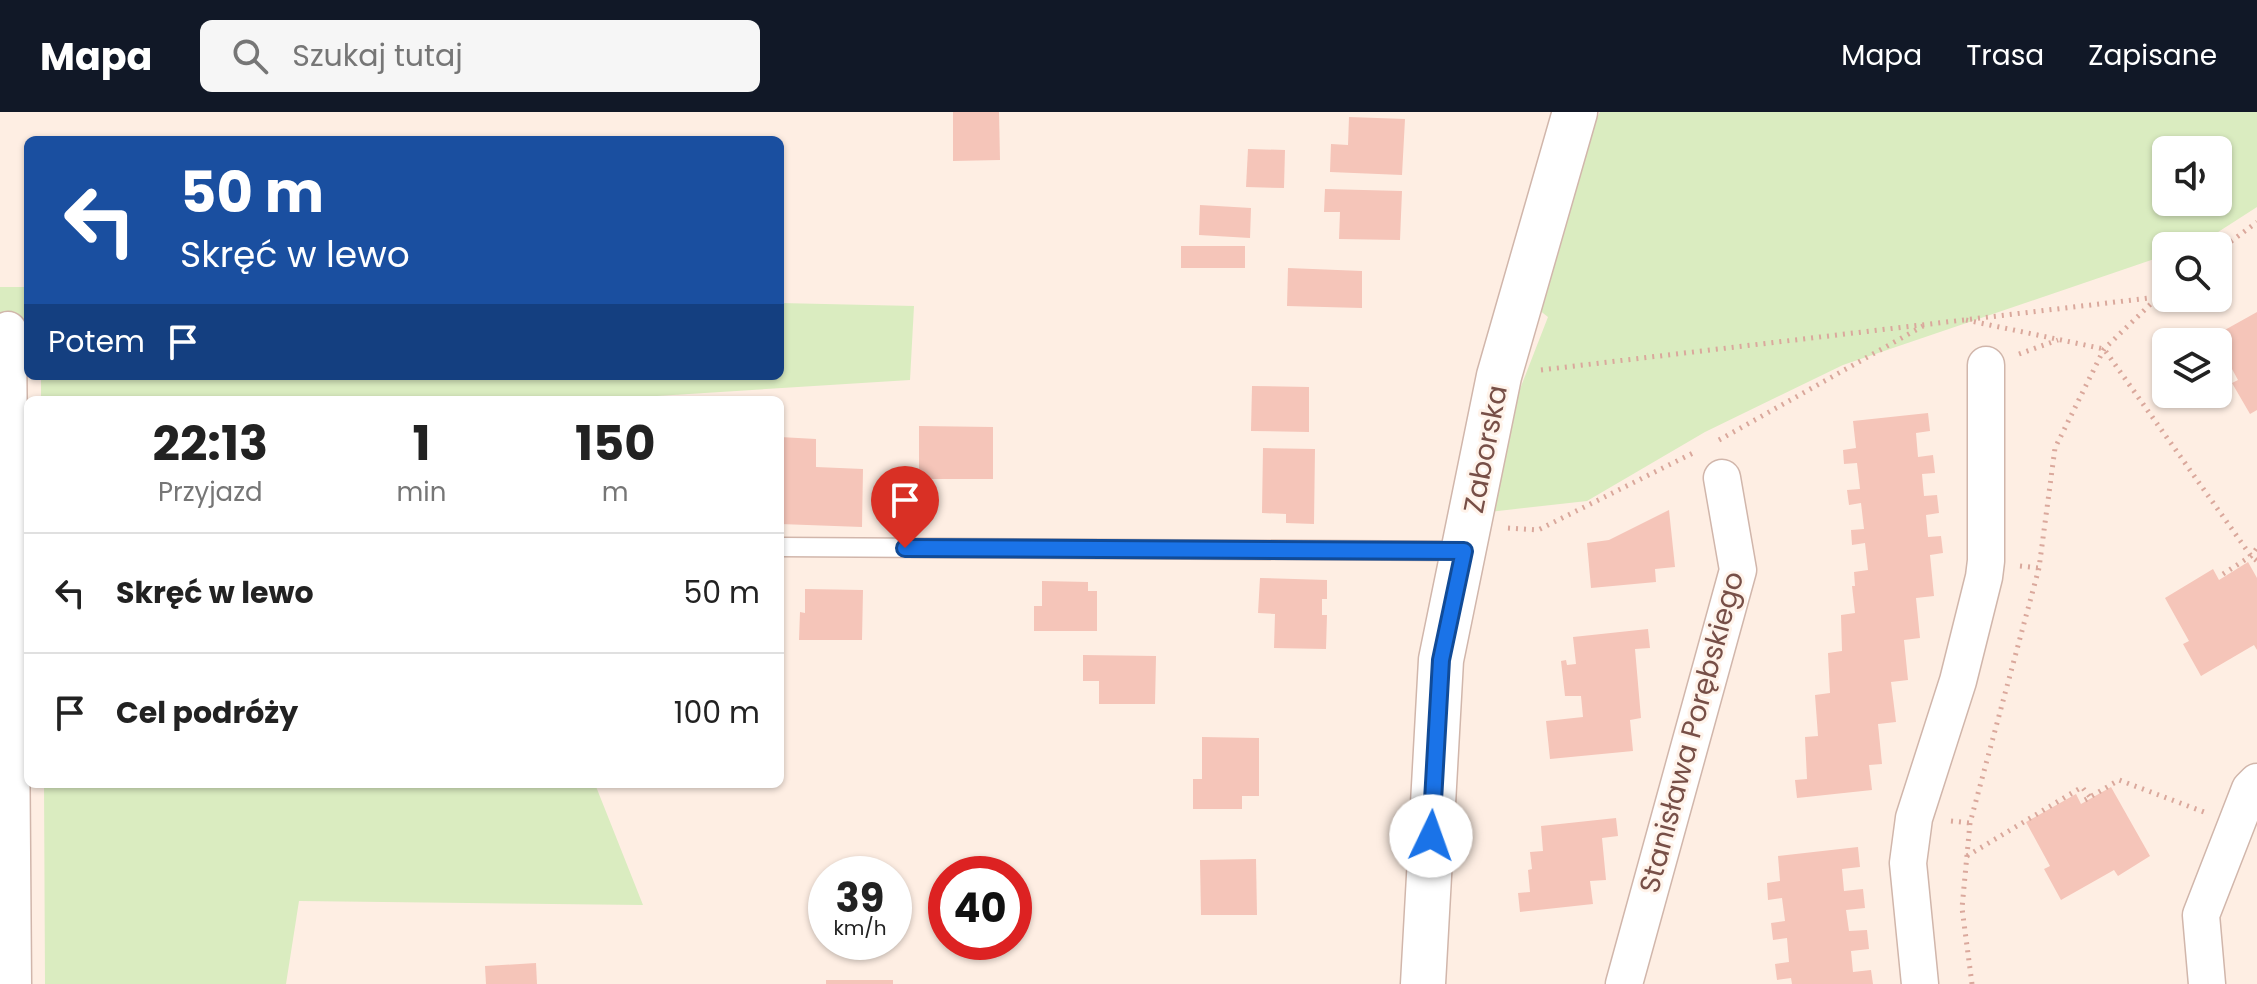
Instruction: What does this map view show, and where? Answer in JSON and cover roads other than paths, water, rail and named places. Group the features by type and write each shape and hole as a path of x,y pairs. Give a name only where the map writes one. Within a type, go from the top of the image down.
{"street":[{"name":"Zaborska","path":"1423,984 1441,660 1499,376 1575,112"},
{"path":"8,330 4,380 19,558 13,984"},
{"path":"1920,984 1908,863 1914,818 1958,681 1984,577 1986,365"},
{"name":"Stanisława Porębskiego","path":"1624,984 1738,570 1722,478"},
{"path":"2207,984 2201,915 2250,789 2257,782"}],"lane":[{"path":"784,547 1467,538"}]}
